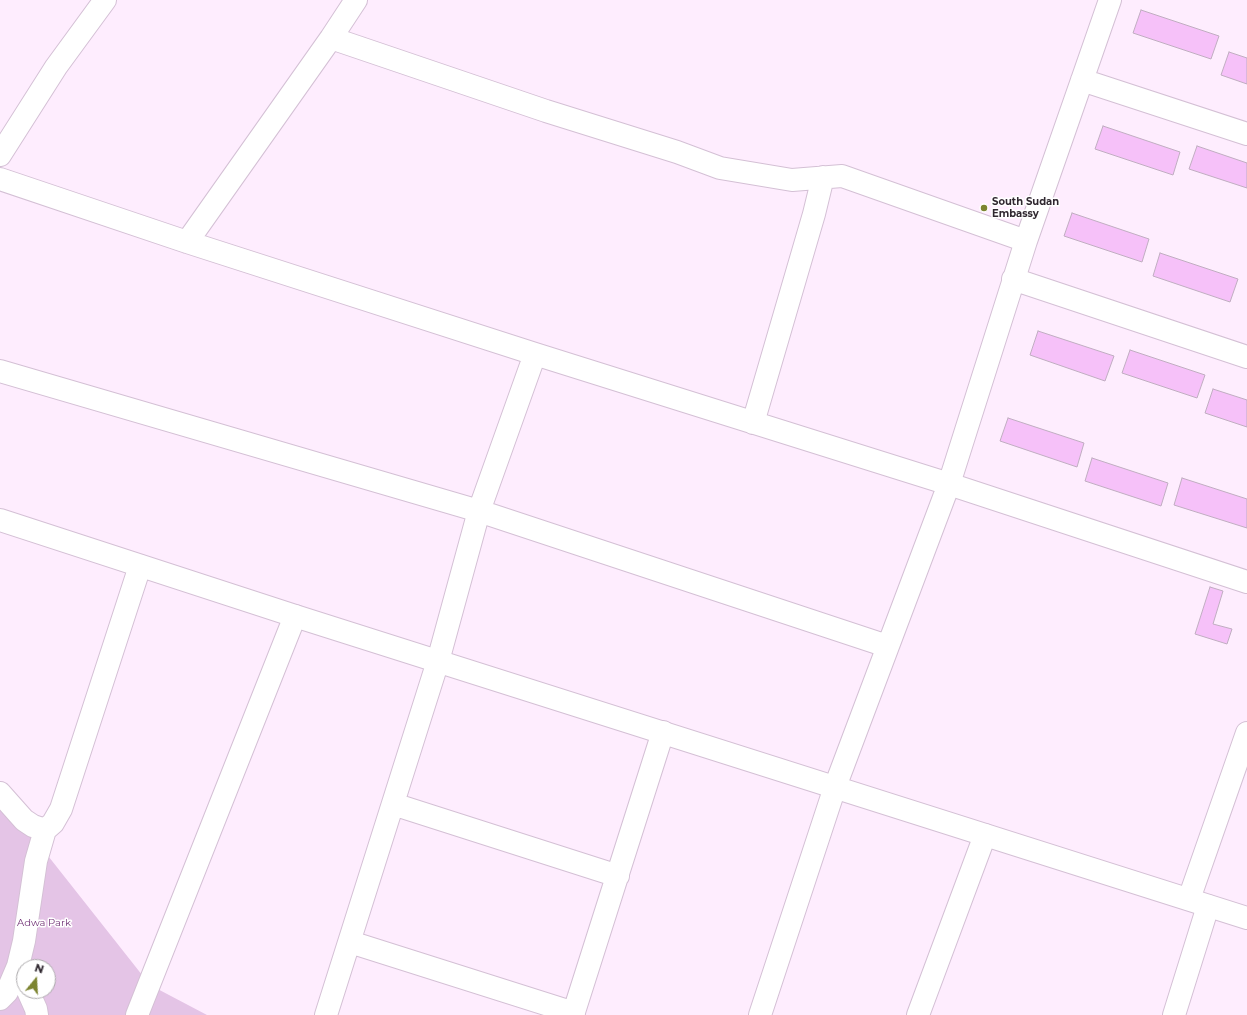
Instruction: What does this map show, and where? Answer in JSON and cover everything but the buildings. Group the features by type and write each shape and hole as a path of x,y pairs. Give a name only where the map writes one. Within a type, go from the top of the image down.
{"street":[{"path":"0,155 56,67 104,0"},
{"path":"187,242 331,38 356,0"},
{"path":"760,1015 835,787 949,484 1013,279 1110,0"},
{"path":"331,38 546,111 677,152 720,168 792,180 842,176 1026,241"},
{"path":"1082,80 1247,134"},
{"path":"753,423 812,221 823,177"},
{"path":"0,179 187,242 535,354 949,484 1247,582"},
{"path":"1013,279 1247,357"},
{"path":"326,1015 438,661 480,511 535,354"},
{"path":"0,370 480,511 888,646"},
{"path":"0,520 295,616 1247,918"},
{"path":"22,959 36,861 45,830 53,823 61,809 140,566"},
{"path":"137,1015 295,616"},
{"path":"350,942 573,1014 663,732"},
{"path":"1174,1015 1199,902 1247,733"},
{"path":"0,793 24,820 33,826 45,830"},
{"path":"393,804 618,876"},
{"path":"918,1015 985,835"},
{"path":"0,999 16,980"},
{"path":"32,999 37,1015"}],"green space":[{"name":"Adwa Park","path":"0,795 150,985 207,1015 0,1015"}],"place":[{"name":"South Sudan Embassy","path":"984,208"}]}
